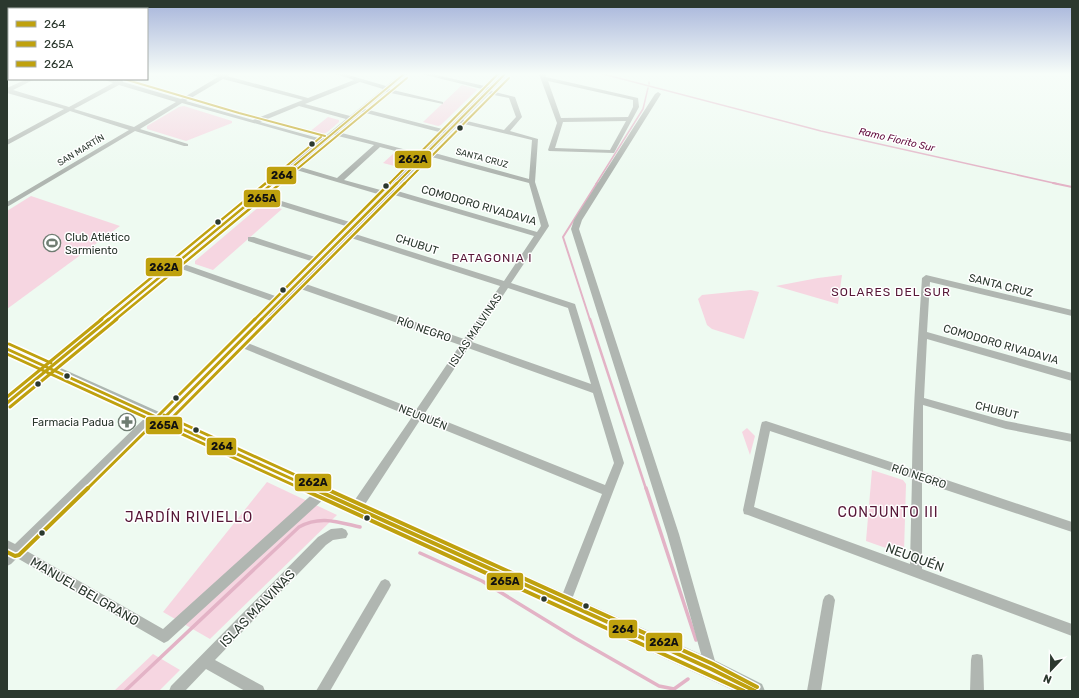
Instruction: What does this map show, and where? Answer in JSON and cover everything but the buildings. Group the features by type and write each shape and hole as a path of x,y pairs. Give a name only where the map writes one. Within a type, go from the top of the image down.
{"main road":[{"path":"7,350 711,669 755,691"}],"street":[{"path":"62,107 186,145"},
{"path":"7,143 75,107"},
{"name":"SAN MARTÍN","path":"7,205 171,107"},
{"path":"200,107 324,141"},
{"path":"254,122 292,107"},
{"path":"308,107 351,118"},
{"path":"7,403 364,107"},
{"path":"7,560 12,548 238,343 473,107"},
{"path":"459,121 506,132 519,117 515,107"},
{"path":"554,107 560,124 550,150 612,152 636,107"},
{"path":"650,107 578,220 575,229 673,534 711,669"},
{"path":"360,110 448,132"},
{"path":"559,120 629,120"},
{"name":"ISLAS MALVINAS","path":"356,508 545,226 532,182 535,140 506,132"},
{"name":"SANTA CRUZ","path":"333,133 532,182"},
{"path":"338,181 378,145"},
{"name":"COMODORO RIVADAVIA","path":"292,167 338,181 539,235"},
{"path":"257,196 354,226"},
{"name":"CHUBUT","path":"346,234 572,306 597,390"},
{"path":"251,239 319,262"},
{"path":"175,264 280,301"},
{"name":"SANTA CRUZ","path":"922,334 926,278 1072,313"},
{"name":"RÍO NEGRO","path":"297,284 597,390"},
{"path":"916,572 918,400 922,334"},
{"name":"COMODORO RIVADAVIA","path":"922,334 1072,377"},
{"name":"NEUQUÉN","path":"238,343 608,491"},
{"path":"565,603 619,463 597,390"},
{"name":"CHUBUT","path":"918,400 1006,425 1072,438"},
{"name":"RÍO NEGRO","path":"748,510 766,425 1072,527"},
{"name":"MANUEL BELGRANO","path":"12,548 164,637 322,493"},
{"name":"NEUQUÉN","path":"748,510 1072,630"},
{"name":"ISLAS MALVINAS","path":"176,691 322,541 331,535 342,534"},
{"path":"323,691 385,585"},
{"path":"814,691 829,600"},
{"path":"977,660 977,691"},
{"path":"205,661 258,691"}],"shaded area":[{"path":"179,107 186,107 232,121 232,123 186,141 147,129 147,126"},
{"path":"439,107 460,107 441,125 438,126 423,122"},
{"path":"328,117 339,120 339,122 325,133 318,135 308,133"},
{"path":"394,153 410,157 411,160 402,168 383,163"},
{"name":"Club Atlético Sarmiento","path":"31,196 120,226 7,309 7,211"},
{"path":"265,204 282,209 213,270 195,264 195,261 261,205"},
{"path":"842,275 838,304 776,286 818,278"},
{"path":"751,290 759,292 744,339 712,329 707,325 698,299 702,295"},
{"path":"747,428 755,436 750,455 742,432"},
{"path":"872,470 903,480 906,484 904,552 900,553 866,541"},
{"path":"267,482 337,515 210,639 163,612"},
{"path":"153,654 180,670 159,691 114,691"}],"waterway":[{"path":"596,184 644,107"},
{"name":"Ramo Fiorito Sur","path":"728,107 821,131 1058,184"},
{"path":"590,320 563,237 597,183"},
{"name":"Ramo Fiorito Sur","path":"1053,183 1072,187"},
{"path":"590,319 646,489"},
{"path":"646,488 696,640"},
{"path":"125,691 299,527 307,523 322,520 360,527"},
{"path":"420,553 482,581 575,638 659,686 674,689 688,679"}],"transit line":[{"name":"262A","path":"217,107 325,136"},
{"name":"264","path":"7,403 365,107"},
{"name":"265A","path":"10,407 373,107"},
{"name":"262A","path":"158,416 466,107"},
{"name":"264","path":"162,420 473,107"},
{"name":"265A","path":"166,424 481,107"},
{"name":"262A","path":"7,397 321,137"},
{"name":"262A","path":"9,344 51,363"},
{"name":"264","path":"7,349 711,669 755,691"},
{"name":"265A","path":"7,354 744,691"},
{"name":"262A","path":"164,415 713,664 757,687"},
{"name":"265A","path":"7,552 15,556 19,555 157,420"}],"place":[{"name":"Club Atlético Sarmiento","path":"52,243"},
{"name":"Farmacia Padua","path":"127,422"}],"district":[{"name":"PATAGONIA I","path":"492,258"},
{"name":"SOLARES DEL SUR","path":"891,292"},
{"name":"CONJUNTO III","path":"888,512"},
{"name":"JARDÍN RIVIELLO","path":"189,517"}]}
